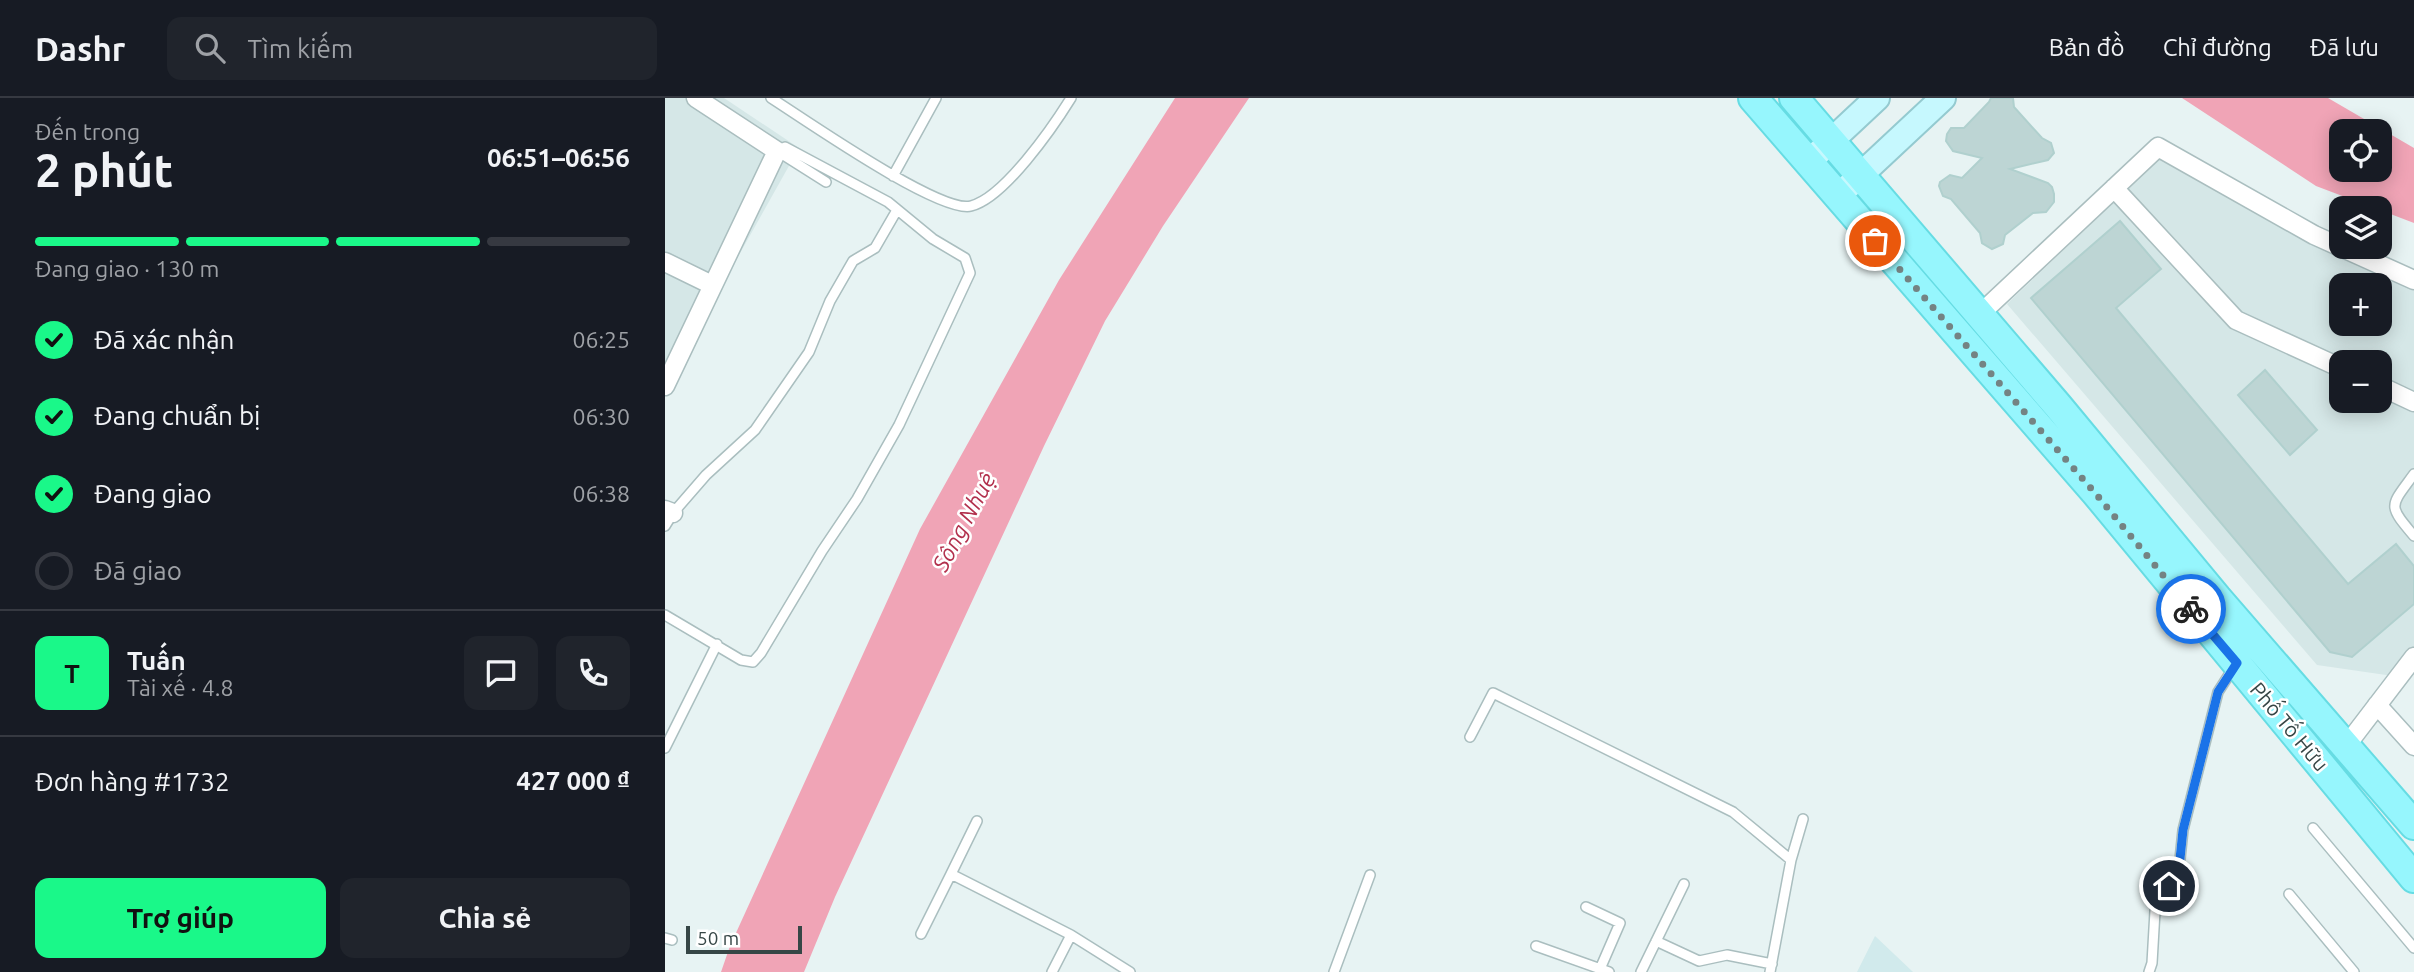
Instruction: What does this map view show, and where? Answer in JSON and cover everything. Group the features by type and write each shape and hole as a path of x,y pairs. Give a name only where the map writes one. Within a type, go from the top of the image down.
{"main road":[{"name":"Phố Tố Hữu","path":"1753,98 2105,504 2414,878"},
{"name":"Phố Tố Hữu","path":"1794,98 2058,406 2217,598 2414,825"},
{"path":"1808,163 1877,98"},
{"path":"1837,197 1943,98"},
{"path":"2038,427 2058,406"}],"street":[{"path":"665,386 777,151 696,98"},
{"path":"1979,315 2158,147 2314,236 2414,280"},
{"path":"2114,188 2236,320 2329,363"},
{"path":"665,262 712,285"},
{"path":"2392,392 2414,402"},
{"path":"2346,746 2414,657"},
{"path":"2377,705 2414,746"}],"lane":[{"path":"771,98 893,176 959,207 984,202 1013,177 1071,98"},
{"path":"893,176 936,98"},
{"path":"665,615 741,660 753,662 857,499 899,425 970,274 965,258 933,239 888,202 785,147 777,151"},
{"path":"777,151 826,182"},
{"path":"668,517 706,475 755,430 809,352 830,301 853,261 875,248 897,210"},
{"path":"2414,474 2398,495 2393,508 2414,536"},
{"path":"665,748 717,644"},
{"path":"2149,972 2152,963 2155,911 2180,859 2183,830 2218,692 2237,663"},
{"path":"1470,737 1493,693 1733,812 1791,860"},
{"path":"1656,941 1699,961 1727,955 1771,968 1791,860 1803,819"},
{"path":"921,934 977,821"},
{"path":"2313,828 2414,948"},
{"path":"950,874 1071,935 1130,972"},
{"path":"1334,972 1370,874"},
{"path":"1641,972 1684,884"},
{"path":"2289,894 2354,972"},
{"path":"1536,946 1605,970 1620,923 1586,906"},
{"path":"1052,972 1071,935"}],"shaded area":[{"path":"665,98 724,98 799,148 665,387"},
{"path":"2161,157 2329,243 2329,259 2360,259 2387,273 2329,273 2329,336 2392,336 2392,276 2414,287 2414,648 2393,676 2317,665 2007,304"},
{"path":"1875,936 1913,972 1857,972"}],"water":[{"name":"Sông Nhuệ","path":"1175,98 1249,98 1163,226 1105,321 1044,446 835,897 804,972 721,972 730,946 920,529 1059,280"},
{"path":"2182,98 2328,98 2364,119 2329,119 2329,182 2392,182 2392,135 2414,148 2414,223 2392,215 2392,196 2342,196 2316,186"}],"building":[{"path":"1991,98 2013,98 2014,107 2042,138 2051,143 2054,153 2048,160 2010,169 2048,183 2052,187 2054,202 2046,212 2033,213 2005,235 2003,244 1992,249 1982,243 1980,233 1951,199 1943,196 1939,186 1940,182 1950,175 1962,178 1982,158 1953,151 1946,141 1947,134 1951,128 1964,128"},
{"path":"2120,221 2161,269 2116,308 2348,584 2396,544 2414,566 2414,604 2352,657 2330,652 2031,298"},
{"path":"2265,370 2317,430 2290,455 2238,395"}],"way so far":[{"path":"1875,241 2096,494 2191,609"}],"route":[{"path":"2169,886 2180,859 2183,830 2218,692 2237,663 2191,609"}]}
